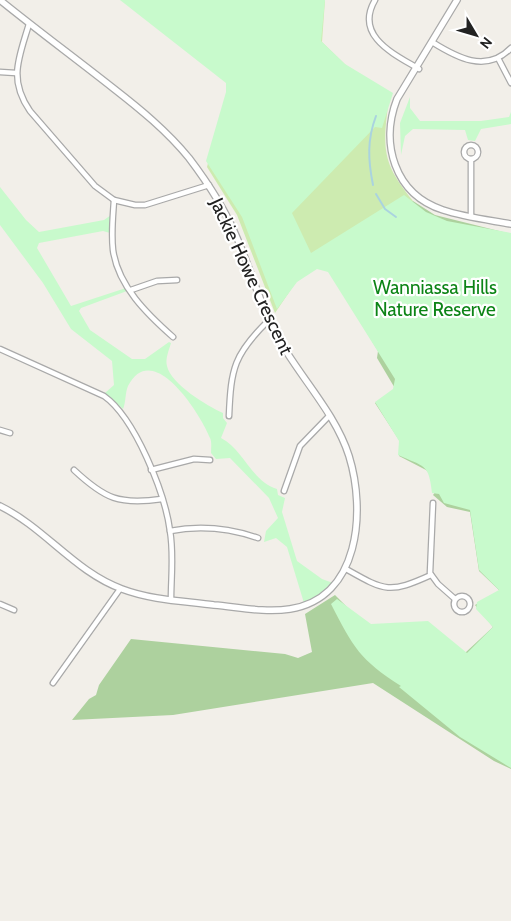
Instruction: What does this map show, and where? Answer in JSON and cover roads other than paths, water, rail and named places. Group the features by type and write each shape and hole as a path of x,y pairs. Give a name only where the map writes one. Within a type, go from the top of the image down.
{"street":[{"name":"Jackie Howe Crescent","path":"0,0 160,127 186,154 209,185 237,237 269,320 297,370 330,416 345,444 356,489 354,541 346,569 336,585 321,597 291,609 270,610 152,598 120,589 93,575 37,530 0,506"},
{"path":"375,0 369,19 377,40 387,50 418,68"},
{"path":"458,0 398,100 392,124 392,154 406,184 419,198 442,210 511,224"},
{"path":"29,24 16,73 18,88 30,111 96,186 114,200 145,205 209,185"},
{"path":"433,43 467,60 490,61 498,58 511,48"},
{"path":"498,58 511,83"},
{"path":"0,72 16,73"},
{"path":"470,216 471,159"},
{"path":"114,200 114,254 144,312 173,337"},
{"path":"131,290 157,281 177,280"},
{"path":"229,416 230,383 235,363 244,346 269,320"},
{"path":"0,349 93,390 109,399 129,421 162,498 170,531 170,600"},
{"path":"284,491 300,446 330,416"},
{"path":"0,430 10,433"},
{"path":"150,470 194,459 210,460"},
{"path":"74,470 98,492 118,500 138,502 162,498"},
{"path":"433,504 429,564 431,575 455,599"},
{"path":"170,531 204,527 238,531 258,538"},
{"path":"346,569 373,584 386,588 404,587 431,575"},
{"path":"53,683 120,589"},
{"path":"0,604 14,610"}],"waterway":[{"path":"373,185 369,150 376,116"},
{"path":"376,194 385,209 396,217"}],"park label":[{"name":"Wanniassa Hills Nature Reserve","path":"435,298"}]}
